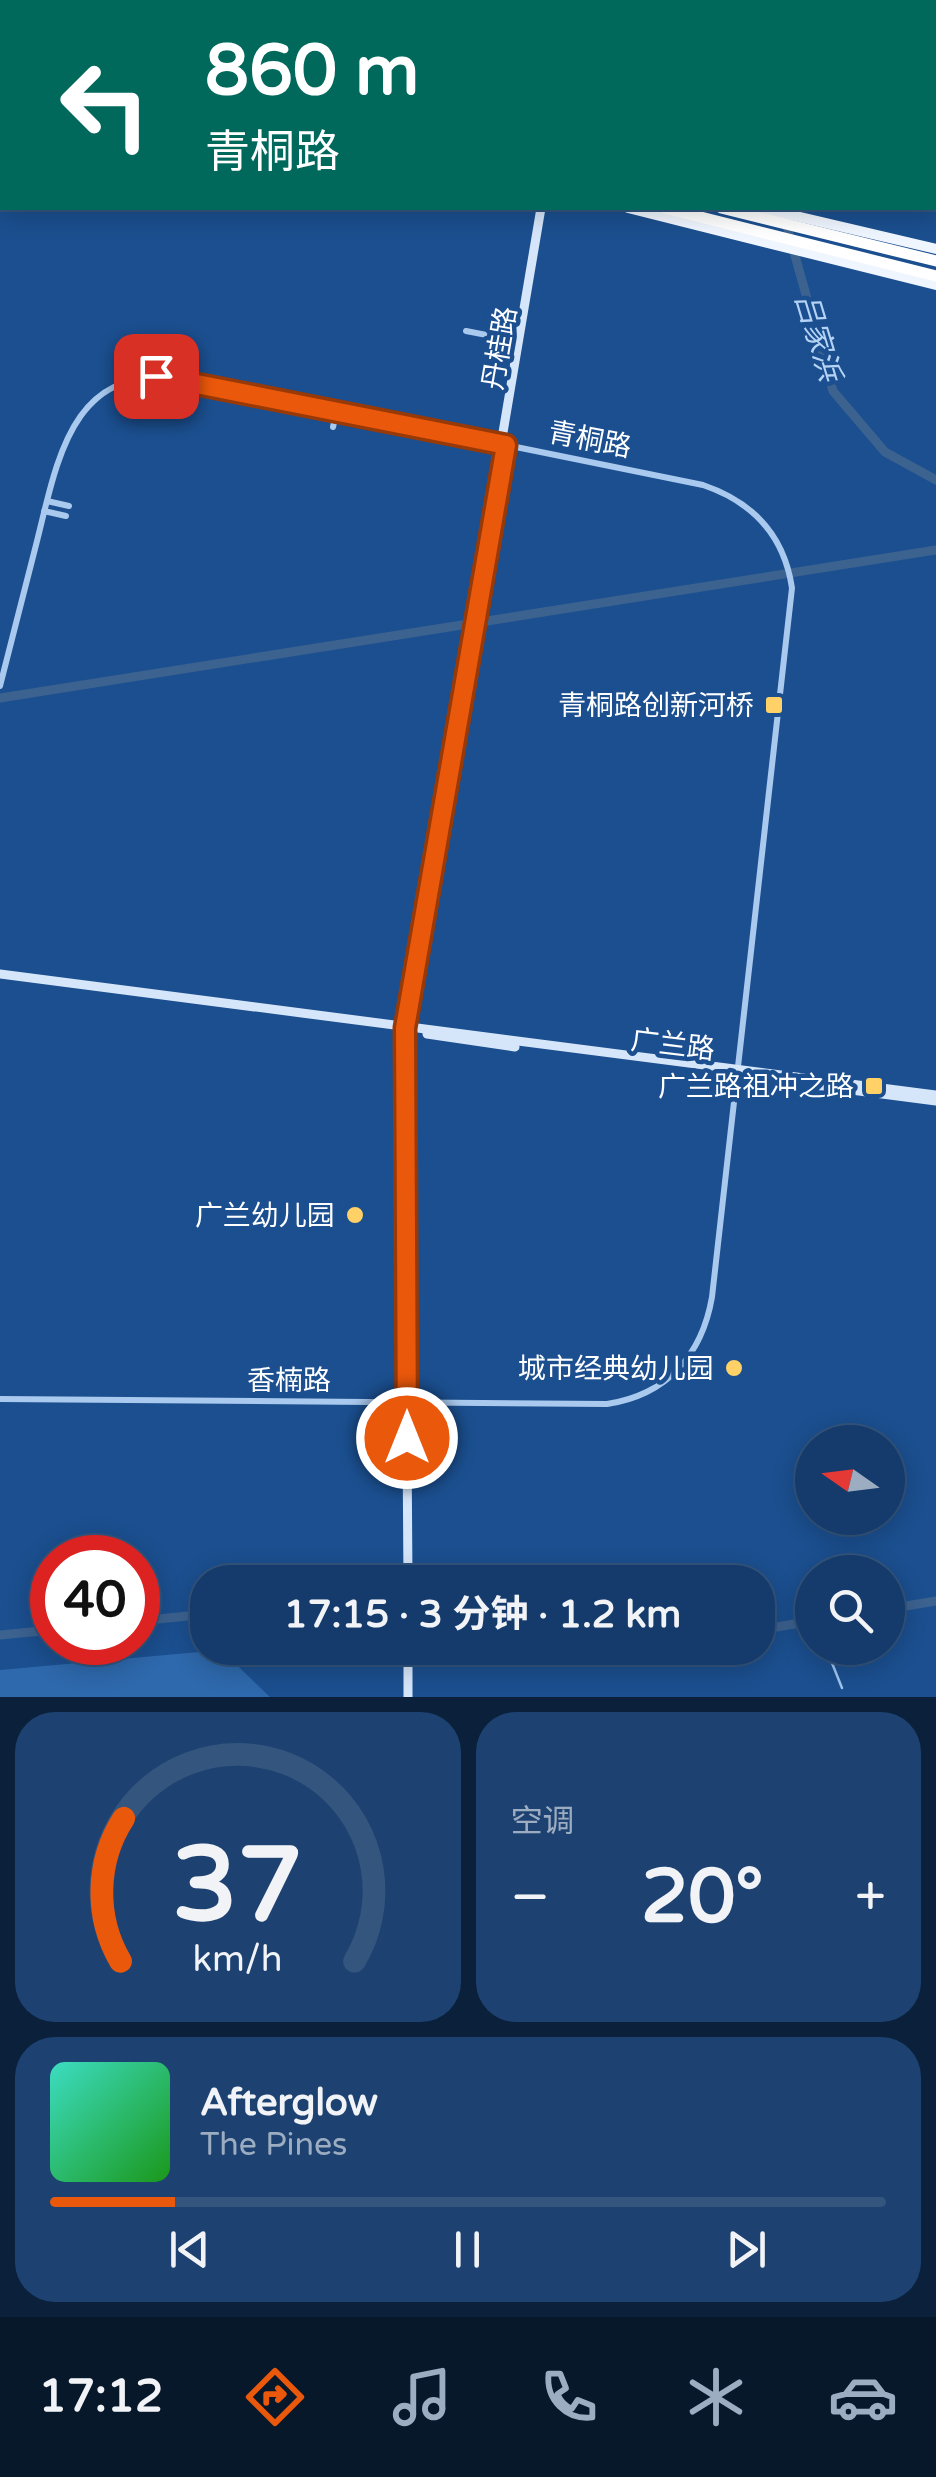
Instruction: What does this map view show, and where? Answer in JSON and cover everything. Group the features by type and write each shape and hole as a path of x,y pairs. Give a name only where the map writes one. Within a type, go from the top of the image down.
{"highway":[{"path":"673,210 936,276"},
{"path":"729,210 936,261"}],"main road":[{"path":"636,210 936,284"},
{"path":"771,210 936,249"}],"street":[{"name":"丹桂路","path":"503,444 544,210"},
{"name":"丹桂路","path":"408,1565 405,1028 544,210"},
{"path":"466,331 518,341"},
{"name":"青桐路","path":"0,686 60,452 75,421 94,400 130,381 168,376 719,491 760,518 786,559 792,588 738,1072"},
{"path":"333,427 336,410"},
{"path":"47,501 69,506"},
{"path":"44,511 66,516"},
{"name":"广兰路","path":"0,974 405,1028 440,1036 936,1098"},
{"name":"香楠路","path":"0,1399 606,1404 638,1397 678,1371 698,1346 709,1314 738,1072"},
{"path":"408,1665 408,1697"}],"shaded area":[{"path":"190,1653 190,1665 237,1665 270,1697 0,1697 0,1670 55,1665 160,1665 160,1656"}],"waterway":[{"name":"吕家浜","path":"785,220 833,391 885,452 936,480"},
{"path":"0,698 936,550"},
{"path":"905,1606 936,1601"},
{"path":"160,1619 190,1616"},
{"path":"775,1627 795,1624"},
{"path":"0,1635 30,1632"},
{"path":"833,1665 842,1688"}],"place":[{"name":"青桐路创新河桥","path":"774,705"},
{"name":"广兰路祖冲之路","path":"874,1086"},
{"name":"广兰幼儿园","path":"355,1215"},
{"name":"城市经典幼儿园","path":"734,1368"}],"route":[{"path":"156,376 506,445 424,936 405,1028 407,1438"}]}
